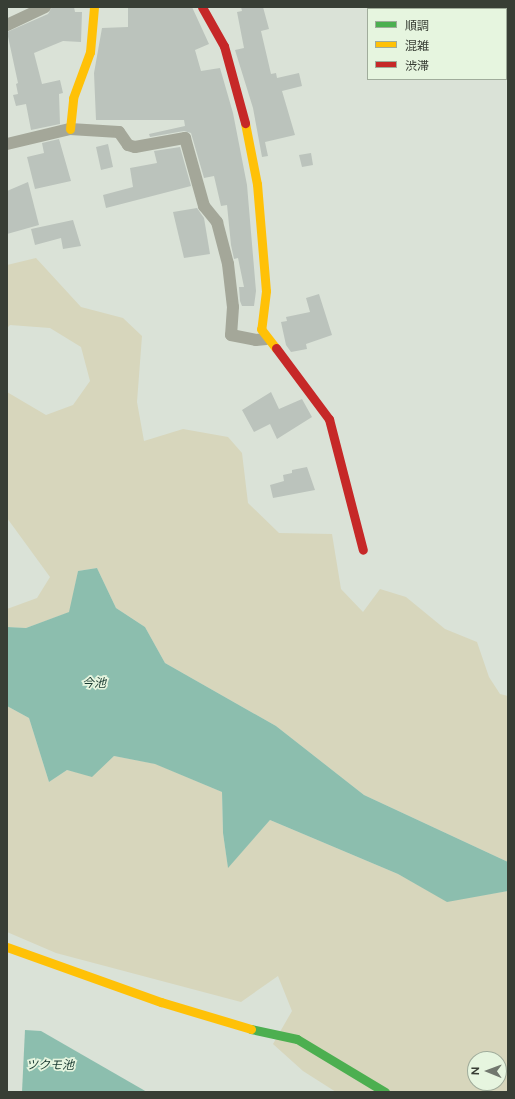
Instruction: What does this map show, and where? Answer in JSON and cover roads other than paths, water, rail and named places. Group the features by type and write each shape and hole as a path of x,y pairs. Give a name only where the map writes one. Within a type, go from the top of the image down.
{"street":[{"path":"7,24 45,7"},
{"path":"70,130 73,98 81,83 90,52 94,7"},
{"path":"202,7 224,46 243,111 257,184 266,291 260,329 266,339 329,420 363,550"},
{"path":"7,144 70,130 119,132 128,145 135,147 185,138 204,206 217,222 228,264 233,307 231,335 256,340 266,339"},
{"path":"7,946 161,1002 235,1025 297,1039 385,1092"}],"water":[{"name":"今池","path":"97,568 116,608 145,627 165,663 276,726 364,795 508,862 508,891 447,902 398,874 270,820 228,868 223,833 222,792 155,764 114,756 92,777 67,770 49,782 29,718 7,706 7,627 26,628 69,612 78,571"},
{"name":"ツクモ池","path":"25,1030 41,1031 147,1092 22,1092"}]}
